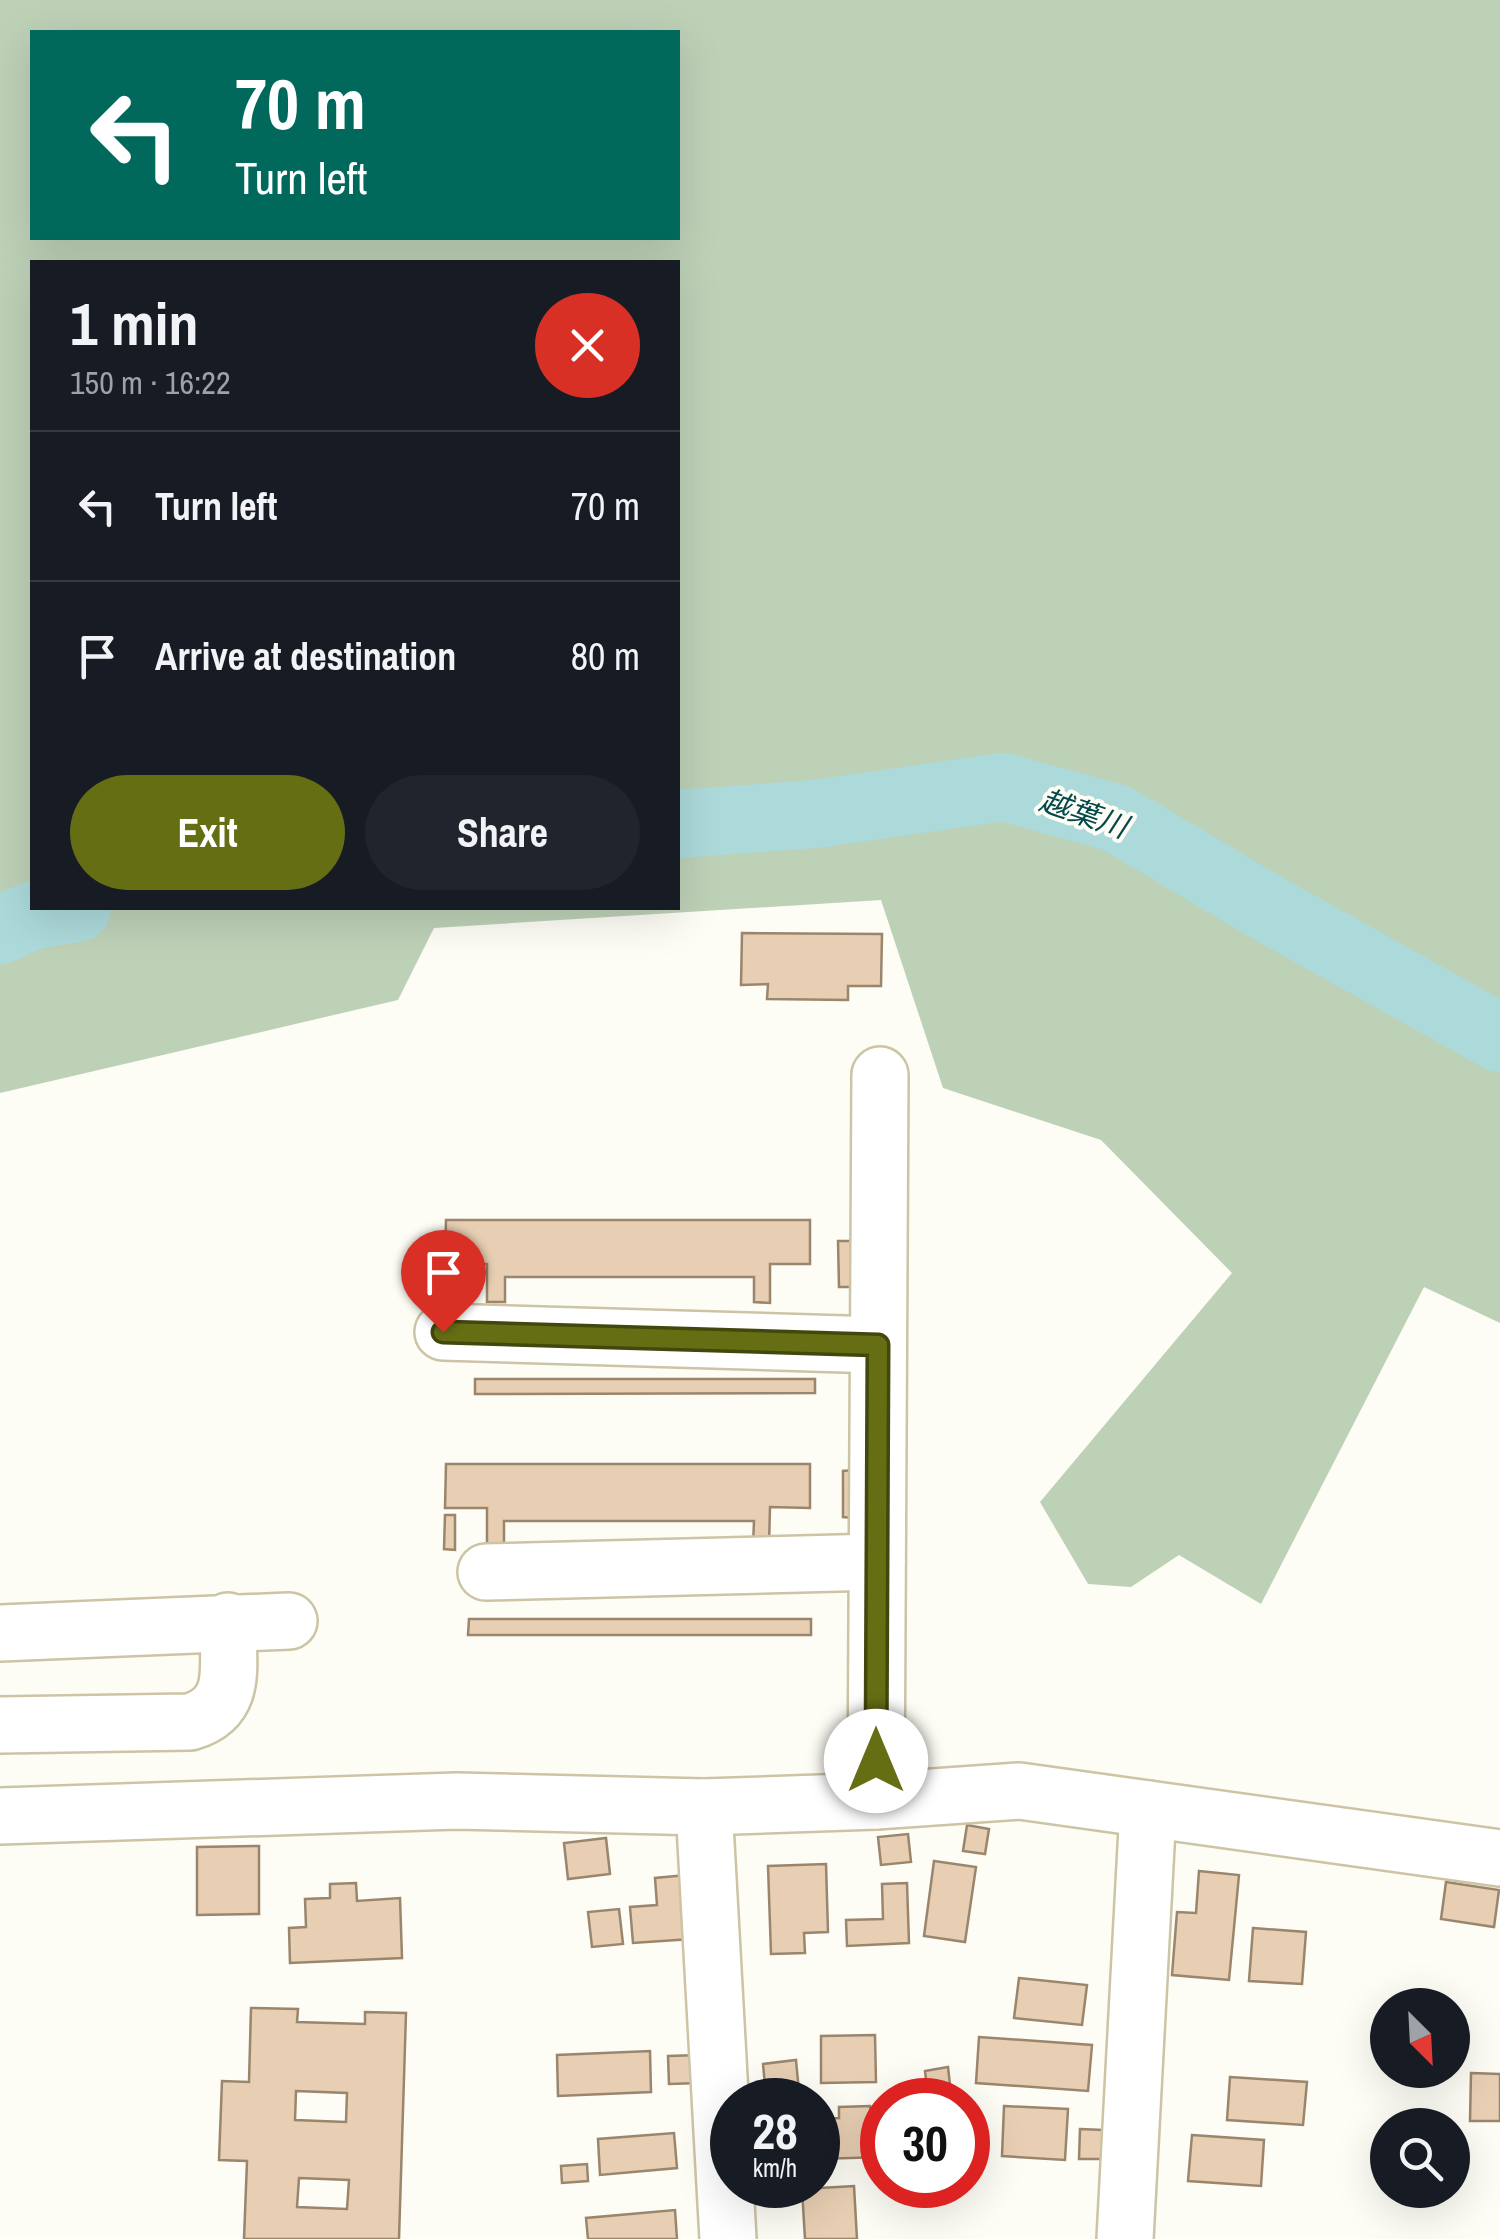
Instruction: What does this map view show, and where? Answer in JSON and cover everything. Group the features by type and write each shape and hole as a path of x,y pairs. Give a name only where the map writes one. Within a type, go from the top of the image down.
{"street":[{"path":"876,1801 880,1075"},
{"path":"443,1332 878,1345"},
{"path":"486,1572 878,1562"},
{"path":"0,1725 190,1722 205,1718 221,1706 226,1690 228,1621"},
{"path":"0,1633 289,1621"},
{"path":"0,1816 456,1802 704,1807 876,1801 1019,1790 1500,1858"},
{"path":"704,1807 728,2239"},
{"path":"1125,2239 1148,1809"}],"green space":[{"path":"0,0 1500,0 1500,1323 1424,1287 1261,1604 1179,1555 1131,1587 1088,1584 1040,1502 1232,1273 1101,1140 943,1088 881,900 434,928 398,1000 0,1093"}],"building":[{"path":"742,933 882,934 881,986 848,986 848,1000 767,999 768,984 741,985"},
{"path":"446,1220 810,1220 810,1264 770,1264 770,1303 754,1302 754,1277 505,1277 505,1302 487,1302 487,1264 445,1264"},
{"path":"838,1241 851,1241 851,1287 839,1287"},
{"path":"446,1275 461,1275 460,1303 446,1303"},
{"path":"475,1379 815,1379 815,1393 475,1394"},
{"path":"446,1464 810,1464 810,1508 770,1507 769,1546 753,1546 754,1521 504,1521 504,1545 487,1546 487,1508 445,1508"},
{"path":"854,1470 854,1518 843,1517 843,1471"},
{"path":"445,1515 455,1515 455,1550 444,1549"},
{"path":"469,1619 811,1619 811,1635 468,1635"},
{"path":"967,1825 989,1829 985,1854 963,1851"},
{"path":"908,1834 911,1862 881,1865 878,1837"},
{"path":"606,1838 610,1874 568,1879 564,1843"},
{"path":"259,1846 259,1914 197,1915 197,1847"},
{"path":"934,1861 976,1867 965,1942 924,1936"},
{"path":"826,1864 828,1932 804,1933 805,1953 771,1954 768,1866"},
{"path":"1199,1871 1239,1875 1229,1980 1172,1975 1177,1912 1196,1913"},
{"path":"686,1875 691,1939 633,1943 630,1907 657,1905 655,1878"},
{"path":"1446,1882 1499,1890 1494,1927 1441,1919"},
{"path":"356,1883 357,1901 400,1898 402,1958 290,1963 289,1928 306,1927 305,1899 330,1898 330,1884"},
{"path":"907,1883 909,1943 847,1946 846,1920 883,1919 882,1884"},
{"path":"619,1909 623,1944 592,1947 588,1912"},
{"path":"1253,1928 1306,1932 1302,1984 1249,1981"},
{"path":"1019,1978 1087,1985 1082,2025 1014,2018"},
{"path":"251,2008 298,2009 297,2022 365,2024 365,2012 406,2013 399,2239 244,2239 247,2161 219,2160 222,2081 249,2082","holes":["296,2091 347,2093 346,2122 295,2120","299,2178 349,2180 347,2209 297,2207"]},
{"path":"875,2035 876,2078 840,2083 840,2078 821,2078 821,2036"},
{"path":"979,2037 1092,2045 1088,2091 990,2084 990,2078 976,2078"},
{"path":"650,2051 651,2092 558,2096 557,2055"},
{"path":"700,2055 700,2083 669,2084 668,2056"},
{"path":"796,2060 798,2078 764,2078 763,2064"},
{"path":"948,2067 949,2078 926,2078 925,2071"},
{"path":"1471,2073 1500,2074 1500,2121 1470,2121"},
{"path":"1230,2077 1307,2082 1303,2125 1227,2120"},
{"path":"860,2106 860,2158 840,2158 840,2107"},
{"path":"1004,2106 1068,2109 1065,2160 1002,2156"},
{"path":"1080,2129 1103,2130 1103,2159 1079,2159"},
{"path":"674,2133 677,2168 600,2175 598,2139"},
{"path":"1192,2135 1264,2140 1261,2186 1188,2181"},
{"path":"587,2164 588,2181 562,2183 561,2166"},
{"path":"854,2186 857,2239 805,2239 803,2208 840,2208 840,2187"},
{"path":"675,2210 677,2239 588,2239 586,2218"}],"waterway":[{"name":"越葉川","path":"680,824 815,814 1003,787 1116,818 1500,1038"},
{"name":"越葉川","path":"0,930 34,915 65,910"}],"route":[{"path":"443,1332 878,1345 876,1761"}]}
